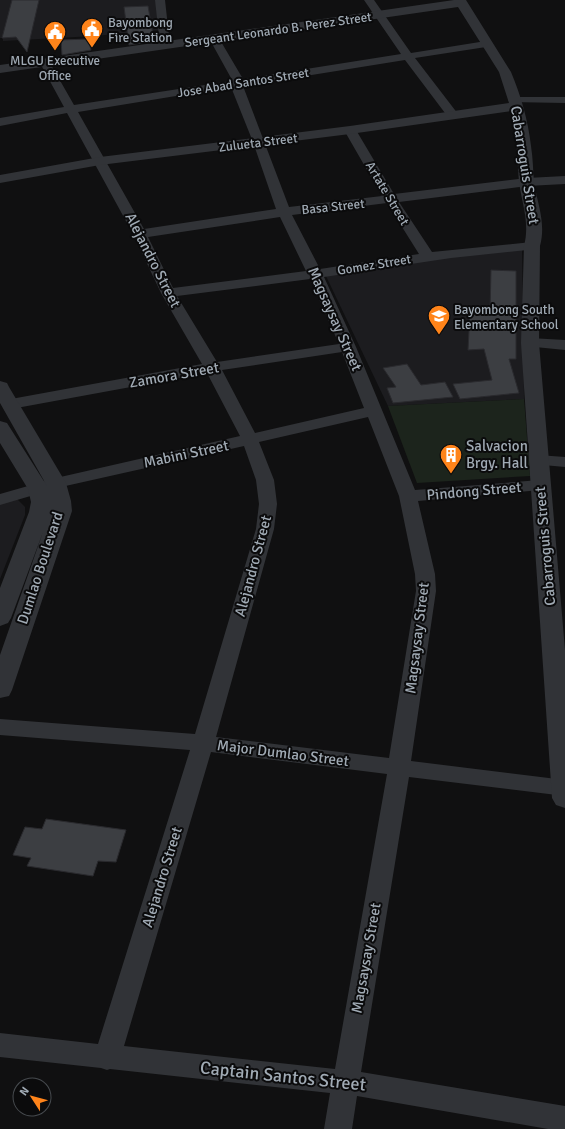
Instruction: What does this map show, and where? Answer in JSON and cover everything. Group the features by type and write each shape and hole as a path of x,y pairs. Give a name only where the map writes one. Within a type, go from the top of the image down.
{"street":[{"path":"160,0 165,45"},
{"path":"370,0 408,56 452,114"},
{"name":"Sergeant Leonardo B. Perez Street","path":"0,69 165,45 215,40 460,2"},
{"name":"Cabarroguis Street","path":"460,2 505,72 510,84 525,149 527,182 536,231 532,246 530,343 565,798"},
{"name":"Magsaysay Street","path":"215,40 237,78 237,87 259,142 284,212 315,274 348,347 408,496 425,574 426,591 399,767 338,1129"},
{"name":"Jose Abad Santos Street","path":"0,122 238,82 486,44"},
{"name":"Alejandro Street","path":"45,63 72,109 140,234 168,294 212,367 250,440 265,480 268,504 257,559 203,743 107,1058"},
{"path":"515,103 565,100"},
{"name":"Zulueta Street","path":"0,179 100,161 350,130 515,103"},
{"name":"Artate Street","path":"350,130 390,200 427,256"},
{"name":"Basa Street","path":"140,234 284,212 527,182 565,180"},
{"name":"Gomez Street","path":"168,294 315,274 427,256 485,249 532,246"},
{"path":"530,343 565,345"},
{"name":"Zamora Street","path":"4,399 348,347"},
{"name":"Dumlao Boulevard","path":"0,618 40,512 40,502 47,486 4,399"},
{"name":"Mabini Street","path":"0,500 47,486 374,411"},
{"name":"Dumlao Boulevard","path":"0,427 47,486 61,501 61,511 0,690"},
{"path":"538,460 565,462"},
{"name":"Pindong Street","path":"408,496 540,485"},
{"name":"Major Dumlao Street","path":"0,727 203,743 564,788"},
{"name":"Captain Santos Street","path":"0,1045 107,1058 345,1082 565,1119"}],"shaded area":[{"path":"0,0 157,0 161,30 94,36 3,41 3,38 0,38"},
{"name":"Bayombong South Elementary School","path":"522,247 524,399 388,406 325,274"},
{"path":"524,399 530,476 417,483 388,406"},
{"path":"17,499 25,507 25,515 0,579 0,504"}],"building":[{"path":"12,0 39,0 27,52 16,37 2,38"},
{"path":"148,6 154,41 129,45 124,7"},
{"path":"88,39 91,50 62,55 61,40"},
{"path":"491,270 516,271 516,359 509,359 519,393 460,399 453,384 492,380 484,349 468,350 470,312 490,313"},
{"path":"407,364 421,385 445,382 453,397 393,403 387,388 396,387 383,368"},
{"path":"46,819 126,830 116,862 98,861 93,876 27,866 31,858 13,855 25,827 42,829"}],"place":[{"name":"Bayombong Fire Station","path":"92,48"},
{"name":"MLGU Executive Office","path":"55,52"},
{"name":"Bayombong South Elementary School","path":"439,336"},
{"name":"Salvacion Brgy. Hall","path":"451,474"}]}
